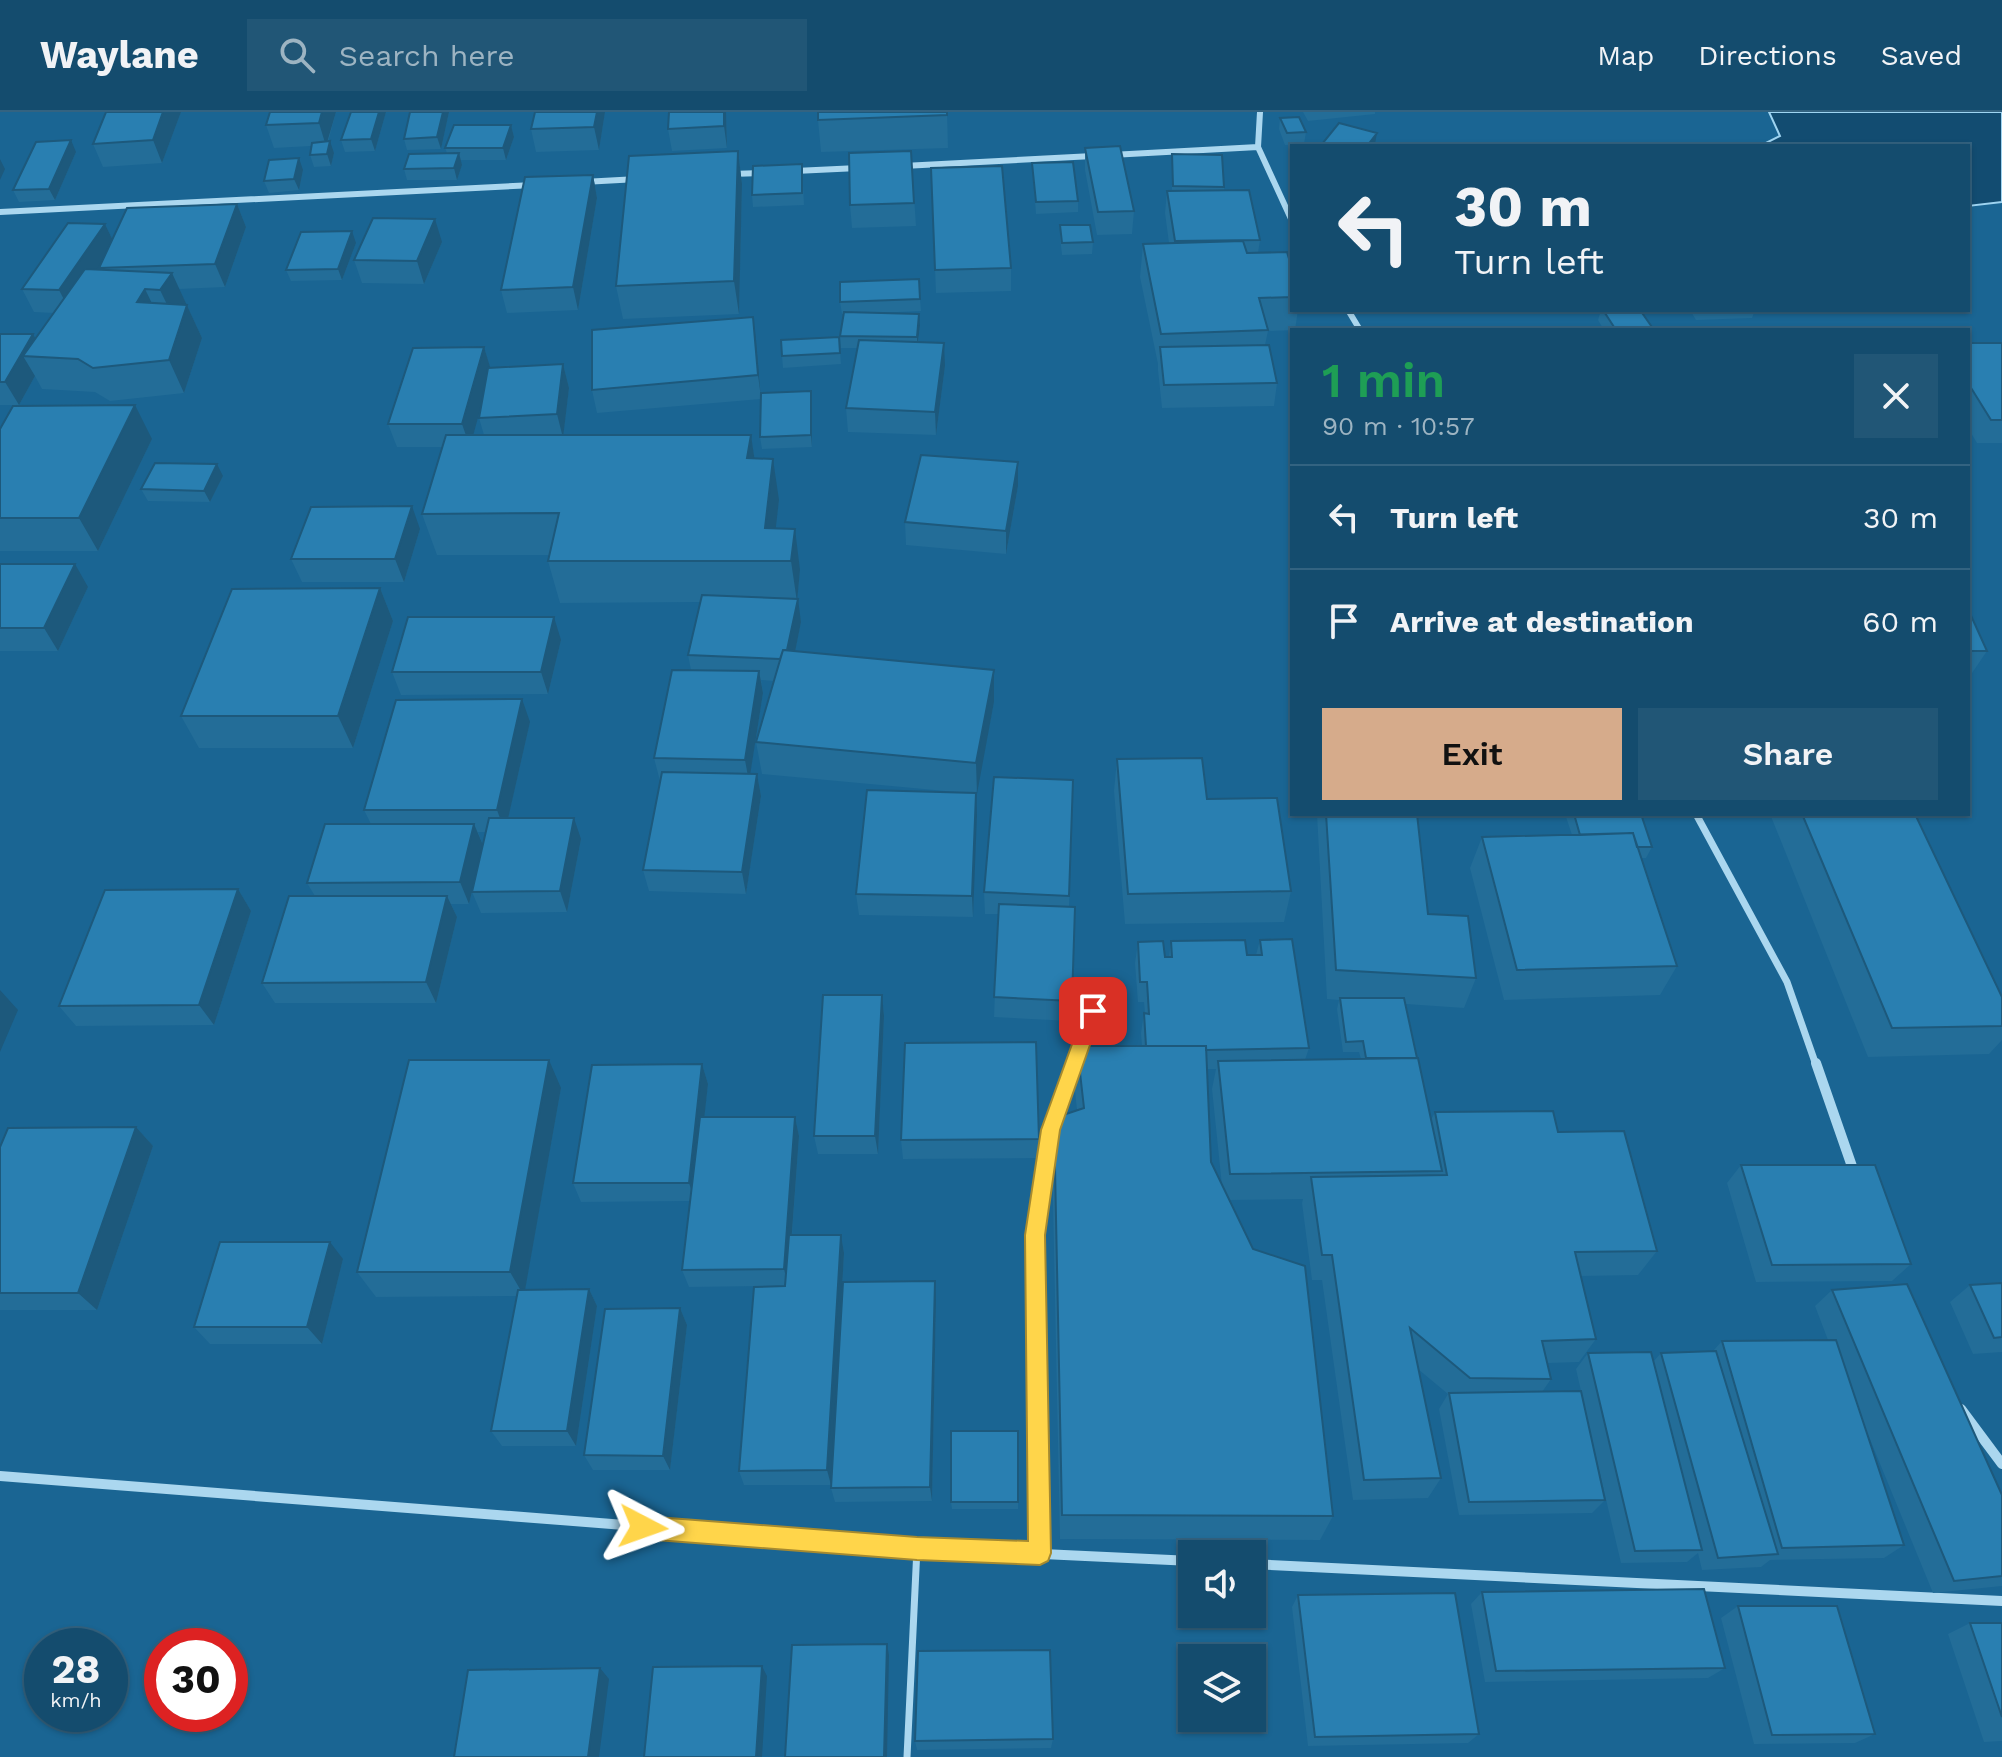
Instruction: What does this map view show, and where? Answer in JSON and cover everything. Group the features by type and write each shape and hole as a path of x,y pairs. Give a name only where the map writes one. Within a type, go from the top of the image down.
{"street":[{"path":"1260,112 1258,147 1290,217"},
{"path":"893,166 1258,147"},
{"path":"782,172 861,168"},
{"path":"718,175 766,173"},
{"path":"575,182 639,179"},
{"path":"0,212 544,184"},
{"path":"1697,816 1787,982 1861,1192"},
{"path":"1040,1553 1035,1235 1050,1130 1093,1011"},
{"path":"1952,1396 2002,1464"},
{"path":"0,1476 917,1548 1178,1560"},
{"path":"1266,1565 2002,1601"}],"lane":[{"path":"907,1757 917,1548"}],"water":[{"path":"1769,112 2002,112 2002,202 1970,206 1970,144 1764,144 1780,136"}],"building":[{"path":"106,112 163,112 153,140 93,144"},
{"path":"270,112 322,112 319,123 266,125"},
{"path":"351,112 379,112 371,139 341,140"},
{"path":"410,112 443,112 437,137 404,139"},
{"path":"535,112 597,112 594,127 531,129"},
{"path":"669,112 724,112 724,126 668,129"},
{"path":"818,112 947,112 947,115 818,120"},
{"path":"1299,117 1306,132 1287,133 1280,118"},
{"path":"1339,123 1377,133 1369,144 1322,144"},
{"path":"454,125 511,125 503,148 445,148"},
{"path":"71,140 49,189 13,190 36,142"},
{"path":"330,141 327,154 310,155 312,143"},
{"path":"1120,146 1134,211 1098,212 1085,148"},
{"path":"738,151 734,281 616,286 629,156"},
{"path":"911,151 914,203 850,205 849,153"},
{"path":"459,153 454,168 404,169 409,154"},
{"path":"1172,154 1222,155 1224,187 1173,186"},
{"path":"299,158 294,179 264,181 269,160"},
{"path":"1073,162 1078,201 1036,202 1032,163"},
{"path":"802,164 802,193 752,195 753,166"},
{"path":"1002,166 1011,268 935,270 931,168"},
{"path":"593,175 573,287 501,290 525,177"},
{"path":"1249,190 1260,240 1175,241 1167,191"},
{"path":"237,204 215,264 99,268 127,208"},
{"path":"373,218 435,219 417,261 354,260"},
{"path":"68,223 105,224 59,290 22,289"},
{"path":"1060,225 1090,225 1093,242 1062,243"},
{"path":"352,231 338,269 286,270 301,232"},
{"path":"1243,241 1247,253 1287,252 1290,297 1259,298 1268,330 1161,334 1143,244"},
{"path":"85,269 172,273 160,290 145,289 137,302 187,305 169,360 93,368 78,359 23,356"},
{"path":"919,279 920,299 840,302 840,282"},
{"path":"844,312 919,314 917,337 840,336"},
{"path":"1604,312 1641,312 1653,328 1615,328"},
{"path":"753,317 758,375 592,390 592,330"},
{"path":"0,334 33,334 5,382 0,382"},
{"path":"839,337 840,353 782,356 781,340"},
{"path":"859,340 944,343 935,412 846,408"},
{"path":"1970,343 2002,343 2002,420 1991,420 1970,386"},
{"path":"1269,345 1277,383 1164,385 1160,347"},
{"path":"484,347 462,424 388,424 413,348"},
{"path":"563,364 557,414 479,418 488,368"},
{"path":"811,391 811,435 760,437 761,393"},
{"path":"135,405 79,518 0,518 0,429 13,406"},
{"path":"446,435 751,435 747,458 773,459 765,528 795,529 791,561 548,561 559,513 422,514"},
{"path":"921,455 1018,462 1006,531 905,522"},
{"path":"155,463 217,464 204,491 141,489"},
{"path":"412,506 395,559 291,559 311,507"},
{"path":"0,564 75,564 44,628 0,628"},
{"path":"380,588 338,716 181,716 232,589"},
{"path":"702,595 798,599 787,650 783,650 780,659 688,655"},
{"path":"1970,613 1987,651 1970,651"},
{"path":"408,617 554,617 541,672 392,672"},
{"path":"783,650 994,670 976,763 756,742"},
{"path":"672,670 759,671 745,760 654,758"},
{"path":"522,699 497,810 364,810 396,700"},
{"path":"1202,758 1207,799 1277,798 1291,891 1128,894 1117,759"},
{"path":"662,772 757,774 742,872 643,870"},
{"path":"994,777 1073,780 1069,896 984,892"},
{"path":"867,790 976,793 972,896 856,894"},
{"path":"1326,816 1417,816 1428,914 1468,916 1476,978 1336,970"},
{"path":"1575,816 1642,816 1652,847 1637,847 1633,833 1580,835"},
{"path":"1803,816 1916,816 2002,997 2002,1026 1892,1028"},
{"path":"489,818 574,818 560,891 472,892"},
{"path":"325,824 474,824 460,882 307,883"},
{"path":"1633,833 1677,966 1517,970 1482,837"},
{"path":"238,889 199,1005 59,1006 105,890"},
{"path":"289,896 447,896 426,982 262,983"},
{"path":"999,904 1075,907 1072,1001 994,997"},
{"path":"1292,939 1309,1048 1206,1050 1206,1046 1146,1046 1144,1013 1149,1014 1147,982 1140,982 1138,942 1163,941 1165,957 1172,957 1171,941 1245,940 1247,955 1262,955 1260,940"},
{"path":"823,995 882,995 875,1136 814,1136"},
{"path":"1340,998 1404,998 1417,1058 1366,1058 1363,1041 1346,1042"},
{"path":"1036,1042 1039,1139 901,1140 905,1043"},
{"path":"1077,1046 1206,1046 1211,1162 1253,1249 1305,1266 1333,1516 1062,1515 1054,1118 1084,1108"},
{"path":"1418,1058 1442,1171 1230,1174 1218,1061"},
{"path":"409,1060 549,1060 510,1272 357,1272"},
{"path":"702,1064 689,1183 573,1183 592,1065"},
{"path":"1553,1111 1558,1132 1624,1131 1657,1251 1575,1252 1596,1339 1542,1341 1551,1379 1470,1378 1410,1328 1441,1478 1364,1480 1332,1255 1322,1255 1311,1177 1447,1175 1435,1112"},
{"path":"700,1117 795,1117 784,1269 682,1270"},
{"path":"136,1127 78,1293 0,1293 0,1147 8,1128"},
{"path":"1741,1165 1875,1165 1911,1264 1772,1265"},
{"path":"789,1235 841,1235 827,1470 739,1471 754,1287 785,1286"},
{"path":"220,1242 330,1242 307,1327 194,1327"},
{"path":"935,1281 930,1487 831,1488 843,1282"},
{"path":"2002,1283 2002,1337 1994,1338 1970,1285"},
{"path":"1907,1284 2002,1495 2002,1576 1954,1581 1832,1290"},
{"path":"589,1289 567,1431 491,1431 518,1290"},
{"path":"680,1308 663,1456 584,1455 605,1309"},
{"path":"1836,1340 1904,1545 1782,1548 1722,1341"},
{"path":"1716,1351 1778,1554 1718,1558 1661,1353"},
{"path":"1651,1352 1702,1550 1635,1551 1588,1353"},
{"path":"1581,1391 1605,1500 1469,1502 1449,1393"},
{"path":"951,1431 1018,1431 1018,1502 951,1502"},
{"path":"1704,1589 1725,1668 1496,1671 1482,1592"},
{"path":"1455,1593 1479,1734 1315,1737 1298,1595"},
{"path":"1738,1606 1837,1606 1875,1734 1772,1735"},
{"path":"1970,1623 2002,1623 2002,1717"},
{"path":"887,1644 884,1757 785,1757 792,1645"},
{"path":"1050,1650 1053,1739 915,1741 918,1651"},
{"path":"762,1666 756,1757 644,1757 653,1667"},
{"path":"600,1668 588,1757 454,1757 468,1670"}],"route":[{"path":"643,1527 917,1548 1040,1553 1035,1235 1050,1130 1093,1011"}]}
